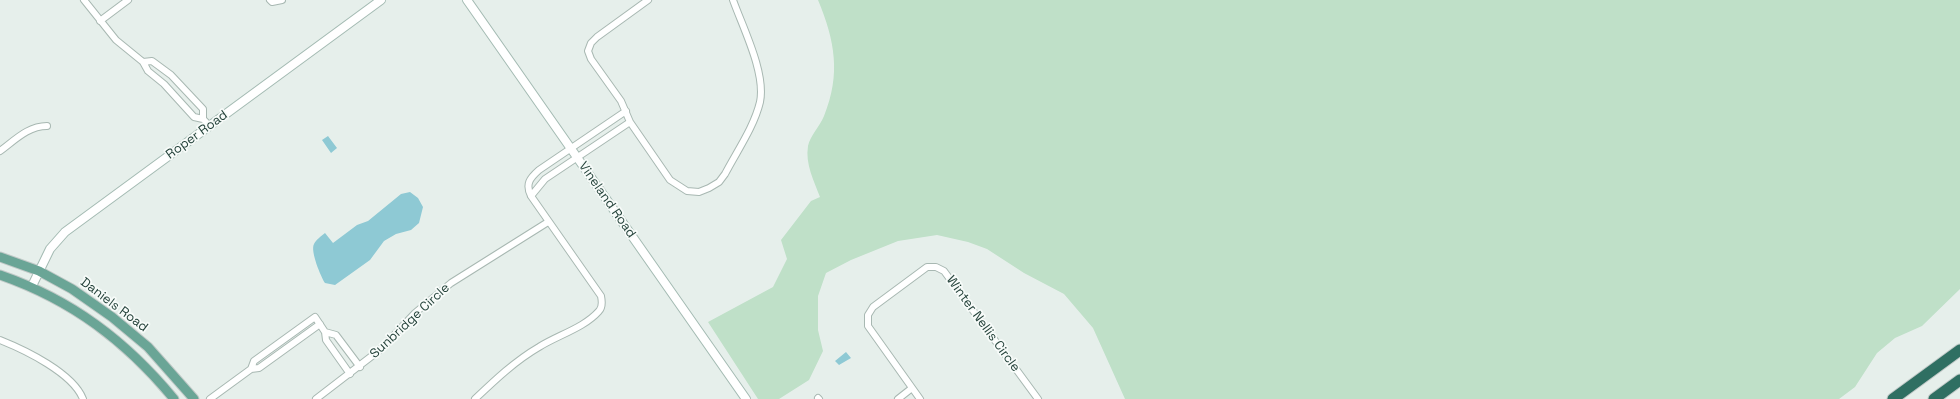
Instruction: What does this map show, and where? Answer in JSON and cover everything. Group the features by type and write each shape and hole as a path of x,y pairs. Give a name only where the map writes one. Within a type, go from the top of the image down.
{"highway":[{"path":"1893,399 1960,350"},
{"path":"1934,399 1960,380"}],"main road":[{"name":"Roper Road","path":"32,286 50,249 65,232 381,0"},
{"name":"Vineland Road","path":"467,0 746,399"},
{"name":"Daniels Road","path":"0,257 39,271 72,289 112,317 148,347 194,399"},
{"name":"Daniels Road","path":"0,275 32,286 75,309 151,370 174,399"}],"street":[{"path":"84,0 116,40 143,62 148,70 164,84 194,117 203,119 209,126"},
{"path":"100,21 128,0"},
{"path":"270,0 272,2 282,0"},
{"path":"648,0 597,37 591,43 588,51 591,59 621,100 630,122 670,180 677,187 687,191 699,192 719,182 756,115 761,87 759,72 733,0"},
{"path":"143,62 152,61 172,75 203,109 203,119"},
{"path":"164,84 172,75"},
{"path":"475,399 512,365 540,346 581,325 600,310 602,303 601,296 531,196 528,190 528,183 530,178 539,170 626,111"},
{"path":"531,196 544,179 578,158 630,122"},
{"path":"0,151 30,128 47,126"},
{"path":"539,170 544,179"},
{"name":"Sunbridge Circle","path":"316,399 360,367 415,314 451,283 548,222"},
{"name":"Winter Nellis Circle","path":"920,399 868,326 868,315 873,307 927,267 936,267 944,271 1038,399"},
{"path":"210,399 250,369 254,360 315,317 326,332 326,340 350,374"},
{"path":"250,369 259,368 320,324"},
{"path":"326,332 336,334 360,367"},
{"path":"0,340 13,345 58,371 80,390 83,399"},
{"path":"898,399 912,388"}],"green space":[{"path":"818,0 1960,0 1960,289 1922,326 1895,338 1877,353 1855,387 1839,399 1125,399 1093,328 1064,294 1024,273 987,249 968,242 937,235 898,241 851,260 826,273 818,296 818,330 823,351 809,380 779,399 758,399 708,322 773,287 787,259 781,240 811,201 820,197 809,166 807,153 811,138 824,116 829,101 833,86 834,58 832,44 824,15"}],"water":[{"path":"328,136 337,148 331,153 322,140"},
{"path":"410,192 418,198 423,207 419,223 411,230 396,234 384,241 370,260 335,285 325,283 313,252 314,244 317,240 325,233 333,243 357,225 368,221 401,194"},
{"path":"846,352 851,358 839,365 835,361"}]}
